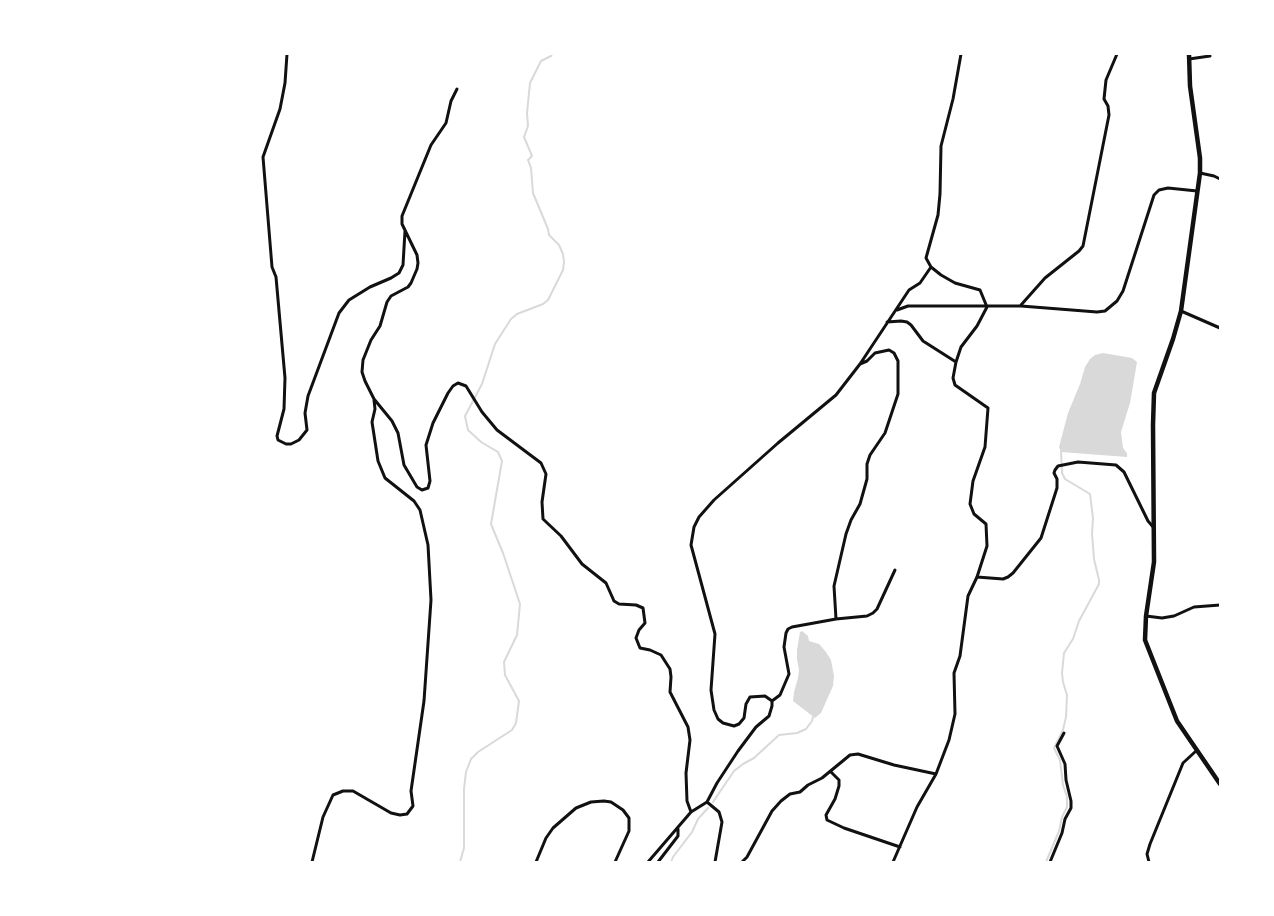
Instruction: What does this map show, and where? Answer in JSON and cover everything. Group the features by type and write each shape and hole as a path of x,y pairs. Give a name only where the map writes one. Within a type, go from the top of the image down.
{"main road":[{"path":"1189,56 1190,86 1200,158 1200,173 1181,311 1154,393 1154,562 1146,616 1145,640 1177,722 1220,784"}],"street":[{"path":"287,54 285,83 280,109 263,157 272,267 276,277 285,378 284,408 277,436 278,440 291,444 299,440 307,430 305,413 308,396 339,314 349,300 399,273 403,265 405,231"},
{"path":"961,54 953,99 941,146 938,215 926,258 931,267 955,283 980,290 987,307"},
{"path":"1021,306 1045,278 1083,246 1109,115 1108,106 1104,99 1106,80 1117,54"},
{"path":"1189,56 1210,56"},
{"path":"457,89 451,101 446,123 431,145 402,216 402,224 417,255 418,263 408,287 391,296 387,302 380,326 371,340 363,360 362,372 374,399 392,421 398,433 404,465 416,486 422,490 428,488 430,481 426,445 433,422 448,393 458,383 466,386 482,412 497,430 541,464 546,474 542,502 544,519 561,536 582,564 606,583 614,601 619,604 636,605 643,608 646,623 639,630 636,638 640,648 661,655 670,668 670,692 688,727 690,740 686,773 687,801 691,812"},
{"path":"1200,173 1220,179"},
{"path":"897,310 908,306 1021,306 1097,312 1106,311 1118,301 1123,291 1154,195 1159,190 1168,188 1197,191"},
{"path":"772,701 765,696 750,697 746,704 744,718 739,724 728,725 718,719 714,710 711,690 715,634 691,545 694,527 699,517 714,500 778,443 836,396 860,364 886,322 897,310 909,290 920,283 931,267"},
{"path":"893,862 917,807 936,774 949,740 956,714 954,673 960,656 968,596 987,546 986,524 974,514 970,504 973,481 985,447 988,408 955,386 953,378 961,348 977,326 987,307"},
{"path":"1181,311 1220,328"},
{"path":"886,322 901,320 907,322 923,341 956,362"},
{"path":"836,619 834,586 846,534 860,504 867,479 867,464 870,455 885,433 898,394 898,362 894,353 888,350 875,352 867,361 860,364"},
{"path":"312,862 324,817 333,795 343,791 353,791 391,813 400,815 407,814 413,806 412,791 424,702 431,600 428,545 420,510 414,501 384,478 378,461 372,422 375,409 374,399"},
{"path":"977,576 1003,579 1008,577 1041,538 1057,488 1057,479 1054,472 1056,467 1078,462 1116,465 1124,472 1148,521 1154,528"},
{"path":"772,701 780,695 788,674 784,647 788,629 836,619 867,616 873,613 877,609 895,570"},
{"path":"1146,616 1162,618 1174,616 1194,607 1220,605"},
{"path":"648,862 691,812 707,802 717,782 738,751 756,727 769,716 772,701"},
{"path":"1050,862 1062,833 1065,819 1071,808 1066,780 1066,764 1057,746 1064,733"},
{"path":"1148,862 1150,844 1183,763 1196,751"},
{"path":"742,862 772,811 781,801 790,794 800,792 808,784 831,772 846,757 854,754 936,774"},
{"path":"831,772 839,780 840,786 836,799 826,815 827,820 844,828 900,847"},
{"path":"536,862 546,838 553,828 576,808 591,802 604,801 611,802 623,810 629,818 629,830 615,862"},
{"path":"707,802 719,812 722,822 715,862"},
{"path":"658,862 678,836 678,828"}],"shaded area":[{"path":"1103,353 1132,358 1137,362 1130,403 1121,432 1123,448 1127,453 1127,457 1061,452 1059,447 1068,413 1085,367 1095,355"},
{"path":"802,631 808,636 809,641 819,644 826,652 831,660 834,676 833,686 821,713 815,718 793,701 799,670 797,650 800,632"}],"waterway":[{"path":"460,862 464,848 464,789 466,772 471,759 478,752 512,730 516,723 519,701 505,675 504,662 517,635 520,604 491,524 502,461 498,452 481,442 468,430 465,416 482,384 495,344 511,319 517,314 543,304 548,300 563,270 563,254 559,245 549,235 533,193 531,168 528,160 532,156 524,137 528,126 527,113 530,83 541,61 552,54"},
{"path":"1046,862 1067,807 1060,760 1054,748 1063,730 1066,717 1067,695 1062,673 1064,653 1073,639 1079,621 1099,584 1094,559 1093,518 1090,494 1065,479 1062,473 1061,451"},
{"path":"713,802 734,771 754,758 779,735 797,733 806,729 813,717"},
{"path":"671,862 692,832 698,819 708,808"}]}
